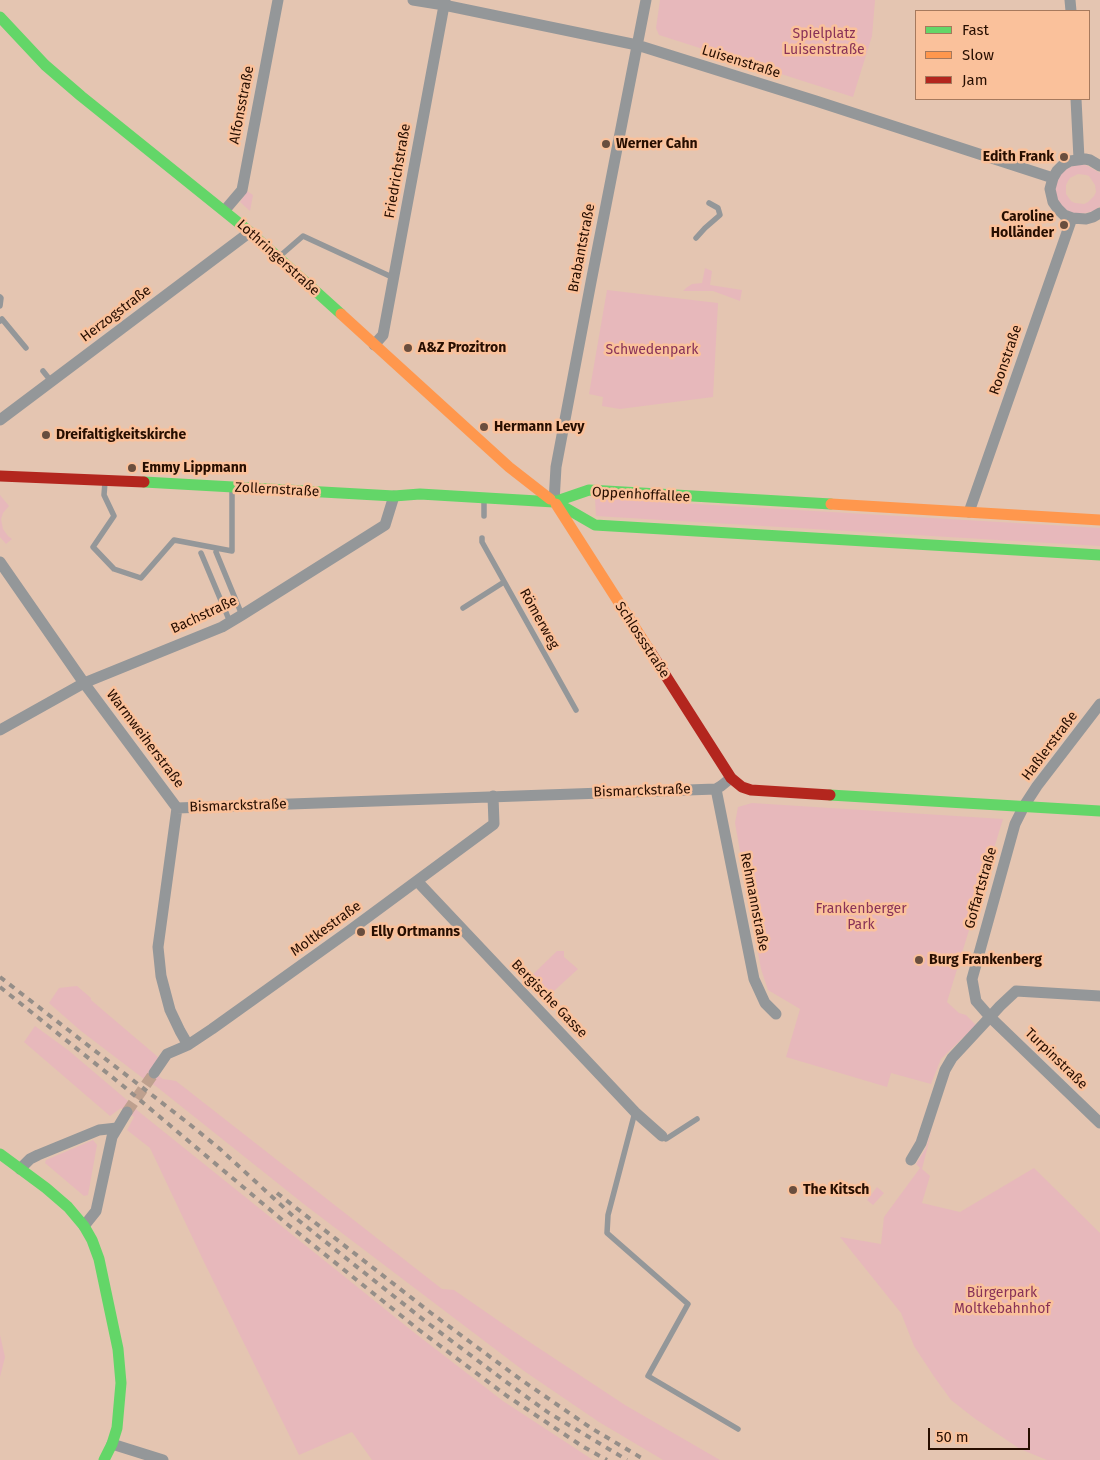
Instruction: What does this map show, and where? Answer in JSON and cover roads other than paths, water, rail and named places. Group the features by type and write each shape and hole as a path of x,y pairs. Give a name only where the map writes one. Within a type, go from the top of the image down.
{"street":[{"name":"Alfonsstraße","path":"224,210 242,190 278,0"},
{"name":"Luisenstraße","path":"413,0 444,2 637,45 1052,178"},
{"name":"Brabantstraße","path":"554,502 558,458 646,0"},
{"name":"Friedrichstraße","path":"374,345 383,335 444,2"},
{"name":"Lothringerstraße","path":"0,17 45,65 250,232 502,461 554,502"},
{"path":"1076,100 1079,159"},
{"path":"1100,166 1090,160 1079,159 1070,161 1057,171 1052,178 1050,189 1053,202 1064,215 1072,218 1086,219 1100,213"},
{"name":"Roonstraße","path":"969,512 1072,218"},
{"name":"Herzogstraße","path":"0,420 250,232"},
{"name":"Zollernstraße","path":"0,476 394,496 420,494 554,502"},
{"name":"Oppenhoffallee","path":"554,502 589,490 750,501 1100,520"},
{"name":"Bachstraße","path":"0,730 84,683 222,627 385,525 394,496"},
{"name":"Oppenhoffallee","path":"554,502 595,525 1100,555"},
{"name":"Schlossstraße","path":"554,502 731,778"},
{"name":"Warmweiherstraße","path":"0,562 84,683 177,808 158,947 161,976 170,1010 188,1045"},
{"name":"Haßlerstraße","path":"1024,806 1037,786 1100,704"},
{"path":"716,789 731,778 742,787 751,790 1100,811"},
{"name":"Bismarckstraße","path":"177,808 716,789"},
{"name":"Rehmannstraße","path":"716,789 754,978 765,1004 776,1014"},
{"name":"Moltkestraße","path":"154,1073 167,1054 188,1045 417,882 494,824 493,796"},
{"name":"Goffartstraße","path":"990,1017 976,1000 972,979 1015,824 1024,806"},
{"name":"Bergische Gasse","path":"417,882 635,1112 662,1136"},
{"path":"911,1160 921,1143 946,1070 952,1058 1016,991 1100,996"},
{"name":"Turpinstraße","path":"990,1017 1100,1123"},
{"path":"84,1226 96,1211 112,1137 127,1112"},
{"path":"20,1169 38,1154 100,1130 117,1128"},
{"path":"0,1154 68,1207 84,1226 99,1258 118,1349 121,1383 117,1428 104,1460"},
{"path":"112,1444 163,1460"}],"lane":[{"path":"696,238 720,214 718,208 709,203"},
{"path":"278,258 303,236 394,278"},
{"path":"0,297 0,306"},
{"path":"1,318 26,348"},
{"path":"43,370 51,382"},
{"path":"105,480 104,495 114,516 94,547 114,569 141,578 174,540 232,551 232,487"},
{"path":"484,498 484,516"},
{"name":"Römerweg","path":"482,538 482,542 576,710"},
{"path":"216,552 242,615"},
{"path":"201,553 230,622"},
{"path":"463,608 504,582"},
{"path":"635,1112 608,1216 607,1233 688,1304 648,1376 738,1429"},
{"path":"662,1136 666,1138 697,1119"}],"tunnel":[{"path":"127,1112 154,1073"}],"railway":[{"path":"0,977 188,1123 220,1149 293,1216 425,1321 549,1413 627,1460"},
{"path":"0,987 122,1085 287,1224 419,1330 507,1396 582,1446 607,1460"},
{"path":"277,1193 431,1313 520,1379 591,1428 645,1460"}],"place":[{"name":"Werner Cahn","path":"606,144"},
{"name":"Edith Frank","path":"1064,157"},
{"name":"Caroline Holländer","path":"1064,225"},
{"name":"A&Z Prozitron","path":"408,348"},
{"name":"Hermann Levy","path":"484,427"},
{"name":"Dreifaltigkeitskirche","path":"46,435"},
{"name":"Emmy Lippmann","path":"132,468"},
{"name":"Elly Ortmanns","path":"361,932"},
{"name":"Burg Frankenberg","path":"919,960"},
{"name":"The Kitsch","path":"793,1190"}],"park label":[{"name":"Spielplatz Luisenstraße","path":"824,42"},
{"name":"Schwedenpark","path":"652,350"},
{"name":"Frankenberger Park","path":"861,918"},
{"name":"Bürgerpark Moltkebahnhof","path":"1002,1302"}]}
